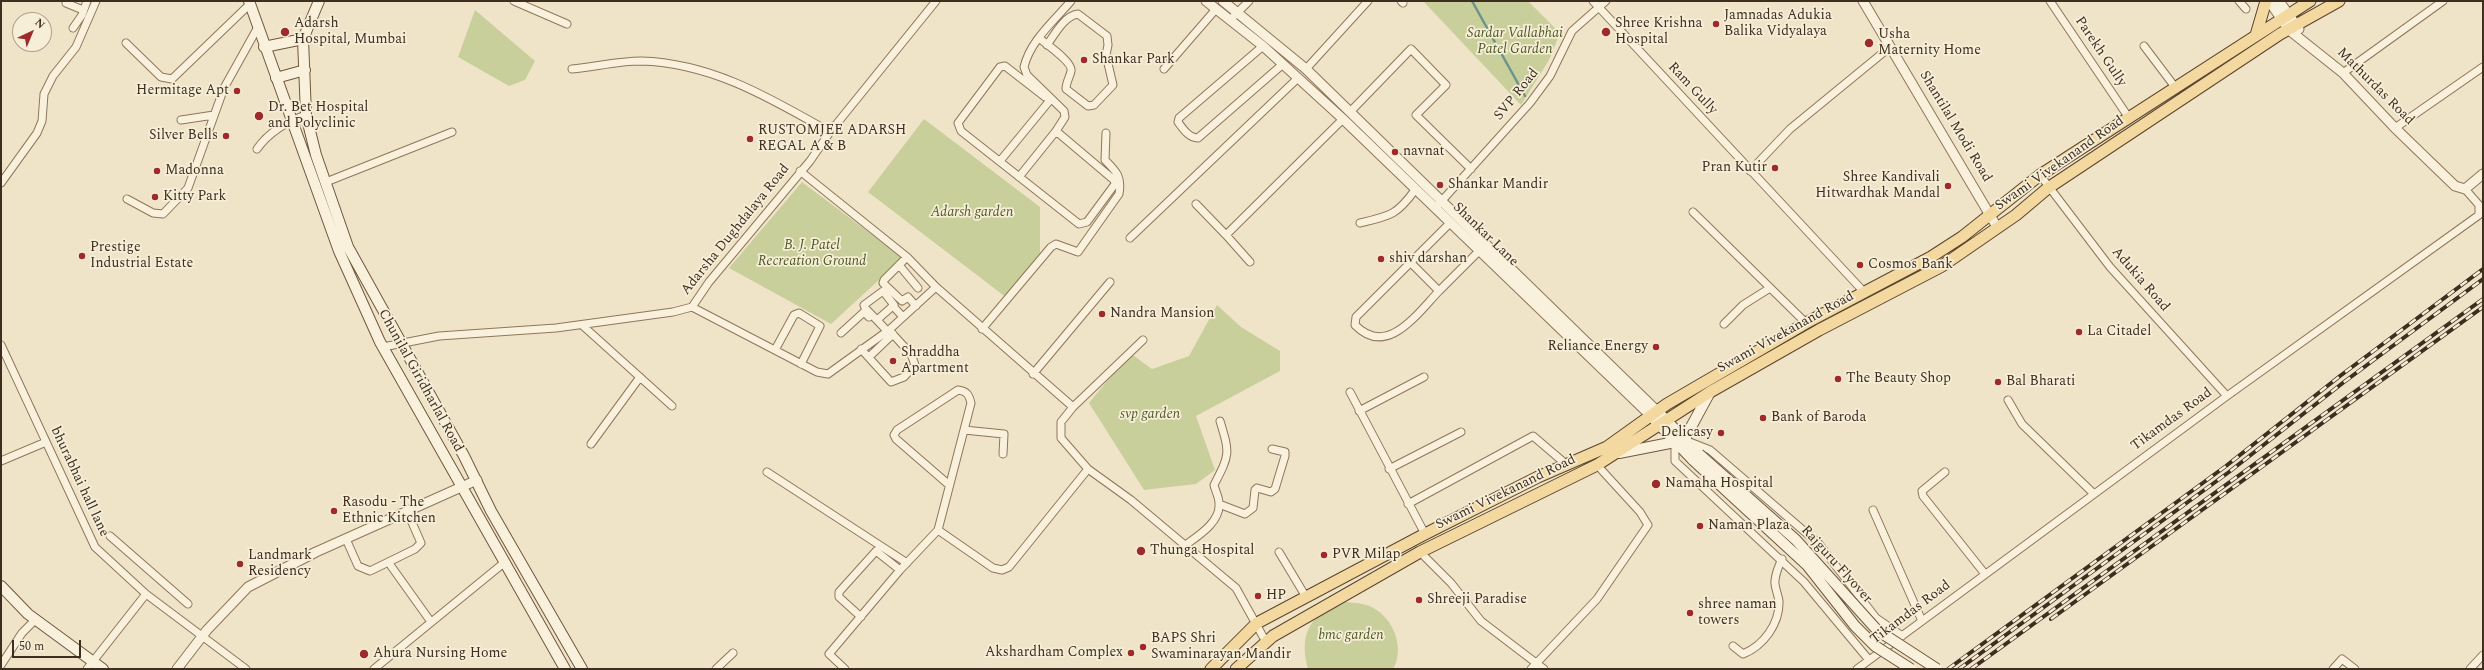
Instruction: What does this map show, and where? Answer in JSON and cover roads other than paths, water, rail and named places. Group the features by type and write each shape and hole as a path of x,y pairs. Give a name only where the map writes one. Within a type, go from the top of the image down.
{"main road":[{"path":"264,47 303,39 319,1"},
{"path":"2256,35 2266,1"},
{"name":"Swami Vivekanand Road","path":"1210,669 1257,623 1425,534 1538,477 1607,447 1654,413 1806,322 1931,257 1990,215 2040,176 2310,1"},
{"name":"Swami Vivekanand Road","path":"1236,669 1266,642 1420,552 1619,453 1662,422 1710,392 1819,330 1942,266 2016,215 2048,188 2294,27 2338,1"},
{"name":"Chunilal Giridharlal Road","path":"249,2 339,251 383,347 463,486 565,669"},
{"name":"Chunilal Giridharlal Road","path":"303,39 306,116 348,247 477,480 490,511 582,669"},
{"path":"276,78 305,70"},
{"path":"1619,453 1680,441 1710,392"},
{"name":"Rajguru Flyover","path":"1654,413 1696,457 1807,565 1855,626 1875,646 1911,669"},
{"name":"Rajguru Flyover","path":"1696,457 1796,540 1877,630 1938,669"},
{"path":"1,586 35,620 90,665 103,669"}],"street":[{"path":"73,28 87,1"},
{"path":"1,183 37,133 42,121 44,94 53,76 76,47 96,1"},
{"path":"514,1 567,24"},
{"name":"Adarsha Dughdalaya Road","path":"383,347 439,336 582,325 673,312 692,307 709,282 936,1"},
{"path":"1018,69 1026,60 1039,38 1071,1"},
{"name":"Shankar Lane","path":"1206,1 1263,46 1298,78 1346,116 1654,413"},
{"name":"Shankar Lane","path":"1223,1 1306,70 1346,116 1415,190 1438,204 1451,222 1654,413"},
{"path":"1230,20 1249,1"},
{"path":"1306,70 1368,1"},
{"name":"SVP Road","path":"1438,204 1530,103 1550,76 1572,31 1596,4 1606,1"},
{"name":"Shantilal Modi Road","path":"1863,1 1997,227"},
{"name":"Parekh Gully","path":"2050,1 2129,118"},
{"path":"2239,1 2246,9"},
{"path":"2269,1 2294,27"},
{"path":"2278,1 2285,16"},
{"path":"2342,73 2443,1"},
{"path":"126,44 161,77 172,79 249,2"},
{"path":"66,3 83,10"},
{"name":"Ram Gully","path":"1596,4 1864,292"},
{"path":"1164,69 1216,9"},
{"path":"1039,38 1047,45 1070,64 1072,70 1066,89 1088,106 1094,105 1113,85 1106,54 1108,45 1107,36 1078,14 1072,15 1066,19 1047,45"},
{"path":"127,199 153,213 163,214 188,188 224,88 258,27"},
{"name":"Mathurdas Road","path":"2294,27 2302,38 2342,73 2394,128 2455,186 2465,189"},
{"path":"1263,46 1179,118 1178,122 1183,129 1193,138 1198,138 1283,64"},
{"path":"2144,46 2175,88"},
{"path":"1750,171 1790,129 1890,47"},
{"path":"1226,235 1411,49 1446,85 1416,115 1471,169"},
{"path":"1019,177 1056,131 1065,117 1064,111 1051,99 1050,95 1027,75 1024,68 1026,60"},
{"path":"572,69 639,61 658,62 734,80 830,132"},
{"path":"1051,99 1045,98 1005,66 1000,67 958,123 961,131 1079,224 1087,222 1115,184 1114,180 1056,131"},
{"path":"2394,128 2483,67"},
{"path":"1130,238 1298,78"},
{"path":"1000,162 1051,99"},
{"path":"181,120 214,115"},
{"path":"257,149 270,135 292,120 306,116"},
{"path":"326,182 452,132"},
{"path":"982,329 1051,247 1056,244 1078,252 1119,194 1121,183 1119,174 1105,160 1106,133"},
{"path":"800,171 907,257 936,287 982,329 1073,407"},
{"path":"2465,189 2483,174"},
{"name":"Adukia Road","path":"2040,176 2110,267 2227,396"},
{"name":"Tikamdas Road","path":"1857,669 2227,396 2479,215 2479,204 2465,189"},
{"path":"1360,223 1381,218 1401,209 1415,190"},
{"path":"1196,204 1250,262"},
{"path":"1693,212 1806,322"},
{"path":"1451,222 1356,317 1355,325 1361,331 1383,338 1393,335 1412,320 1480,250"},
{"path":"907,257 883,282 902,301 910,296 916,306"},
{"path":"1410,262 1439,291"},
{"path":"899,265 918,288"},
{"path":"1033,374 1110,282"},
{"path":"869,357 888,332 936,287"},
{"path":"1724,324 1743,305 1770,288"},
{"path":"861,349 891,382 904,377 915,365 911,354 888,332 864,305 883,291 894,303 893,306 903,317"},
{"path":"877,320 893,306"},
{"path":"692,307 817,372 828,374 861,349 888,332"},
{"path":"841,333 864,312 888,332"},
{"path":"775,350 794,315 799,313 820,326 801,364"},
{"path":"582,325 672,406"},
{"path":"1143,340 1073,407 1061,422 1060,438 1088,469 1131,500 1184,546 1236,588 1257,623 1266,642"},
{"name":"bhurabhai hall lane","path":"1,345 95,548 146,594 246,669"},
{"path":"591,444 640,377"},
{"path":"1359,411 1424,377"},
{"path":"845,669 830,654 900,570 938,530 948,484 971,403 970,396 964,391 958,390 897,430 894,435 896,439 948,484"},
{"path":"1350,392 1425,534"},
{"path":"2008,400 2022,424 2094,494"},
{"path":"1184,546 1204,532 1216,517 1219,504 1214,485 1226,461 1229,448 1220,421"},
{"path":"964,430 1004,434 1003,454"},
{"path":"1390,470 1461,432"},
{"path":"1408,504 1533,436 1567,465"},
{"path":"1869,660 1804,582 1782,559 1675,461 1680,441 1710,450 1819,544 1876,618 1902,636"},
{"path":"1,461 46,442"},
{"path":"1219,504 1245,514 1253,508 1255,490 1257,488 1271,492 1275,489 1285,452 1272,449"},
{"path":"1534,666 1597,599 1648,525 1640,512 1597,465"},
{"path":"938,530 993,568 1002,570 1009,567 1088,469"},
{"path":"766,472 907,563"},
{"path":"1944,472 1922,491 1923,496 1985,574"},
{"path":"177,669 203,636 248,587 346,539 477,480"},
{"path":"1873,510 1922,621"},
{"path":"346,539 358,566 370,571 415,549 421,543 407,511"},
{"path":"110,536 188,604"},
{"path":"861,617 839,597 839,592 876,551 900,570"},
{"path":"1279,552 1306,597"},
{"path":"1420,552 1451,582 1481,621 1534,666 1544,669"},
{"path":"1733,646 1743,654 1748,652 1768,636 1774,625 1779,602 1774,581 1782,559"},
{"path":"374,669 505,562"},
{"path":"391,566 431,622"},
{"path":"90,665 146,594"},
{"path":"1,665 22,632 35,620"},
{"path":"716,669 733,653"},
{"path":"2470,669 2483,655"},
{"path":"2333,669 2342,659 2355,669"}],"waterway":[{"path":"1472,1 1525,96"}],"railway":[{"path":"1948,669 2226,466 2340,376 2483,269"},
{"path":"1959,669 2229,472 2344,382 2483,279"},
{"path":"1971,669 2483,299"},
{"path":"2051,619 2483,307"}],"place":[{"name":"Jamnadas Adukia Balika Vidyalaya","path":"1716,24"},
{"name":"Adarsh Hospital, Mumbai","path":"285,32"},
{"name":"Shree Krishna Hospital","path":"1606,32"},
{"name":"Usha Maternity Home","path":"1869,43"},
{"name":"Shankar Park","path":"1084,60"},
{"name":"Hermitage Apt","path":"237,91"},
{"name":"Dr. Bet Hospital and Polyclinic","path":"259,116"},
{"name":"Silver Bells","path":"226,136"},
{"name":"RUSTOMJEE ADARSH REGAL A & B","path":"750,139"},
{"name":"navnat","path":"1395,152"},
{"name":"Pran Kutir","path":"1775,168"},
{"name":"Madonna","path":"157,171"},
{"name":"Shankar Mandir","path":"1440,185"},
{"name":"Shree Kandivali Hitwardhak Mandal","path":"1948,186"},
{"name":"Kitty Park","path":"155,197"},
{"name":"Prestige Industrial Estate","path":"82,256"},
{"name":"shiv darshan","path":"1381,259"},
{"name":"Cosmos Bank","path":"1860,265"},
{"name":"Nandra Mansion","path":"1102,314"},
{"name":"La Citadel","path":"2079,332"},
{"name":"Reliance Energy","path":"1656,347"},
{"name":"Shraddha Apartment","path":"893,361"},
{"name":"The Beauty Shop","path":"1838,379"},
{"name":"Bal Bharati","path":"1998,382"},
{"name":"Bank of Baroda","path":"1763,418"},
{"name":"Delicasy","path":"1721,433"},
{"name":"Namaha Hospital","path":"1656,484"},
{"name":"Rasodu - The Ethnic Kitchen","path":"334,511"},
{"name":"Naman Plaza","path":"1700,526"},
{"name":"Thunga Hospital","path":"1141,551"},
{"name":"PVR Milap","path":"1324,555"},
{"name":"Landmark Residency","path":"240,564"},
{"name":"HP","path":"1258,596"},
{"name":"Shreeji Paradise","path":"1419,600"},
{"name":"shree naman towers","path":"1690,613"},
{"name":"BAPS Shri Swaminarayan Mandir","path":"1143,647"},
{"name":"Akshardham Complex","path":"1131,653"},
{"name":"Ahura Nursing Home","path":"364,654"}],"park label":[{"name":"Sardar Vallabhai Patel Garden","path":"1515,42"},
{"name":"Adarsh garden","path":"972,213"},
{"name":"B. J. Patel Recreation Ground","path":"812,254"},
{"name":"svp garden","path":"1150,415"},
{"name":"bmc garden","path":"1351,636"}]}
